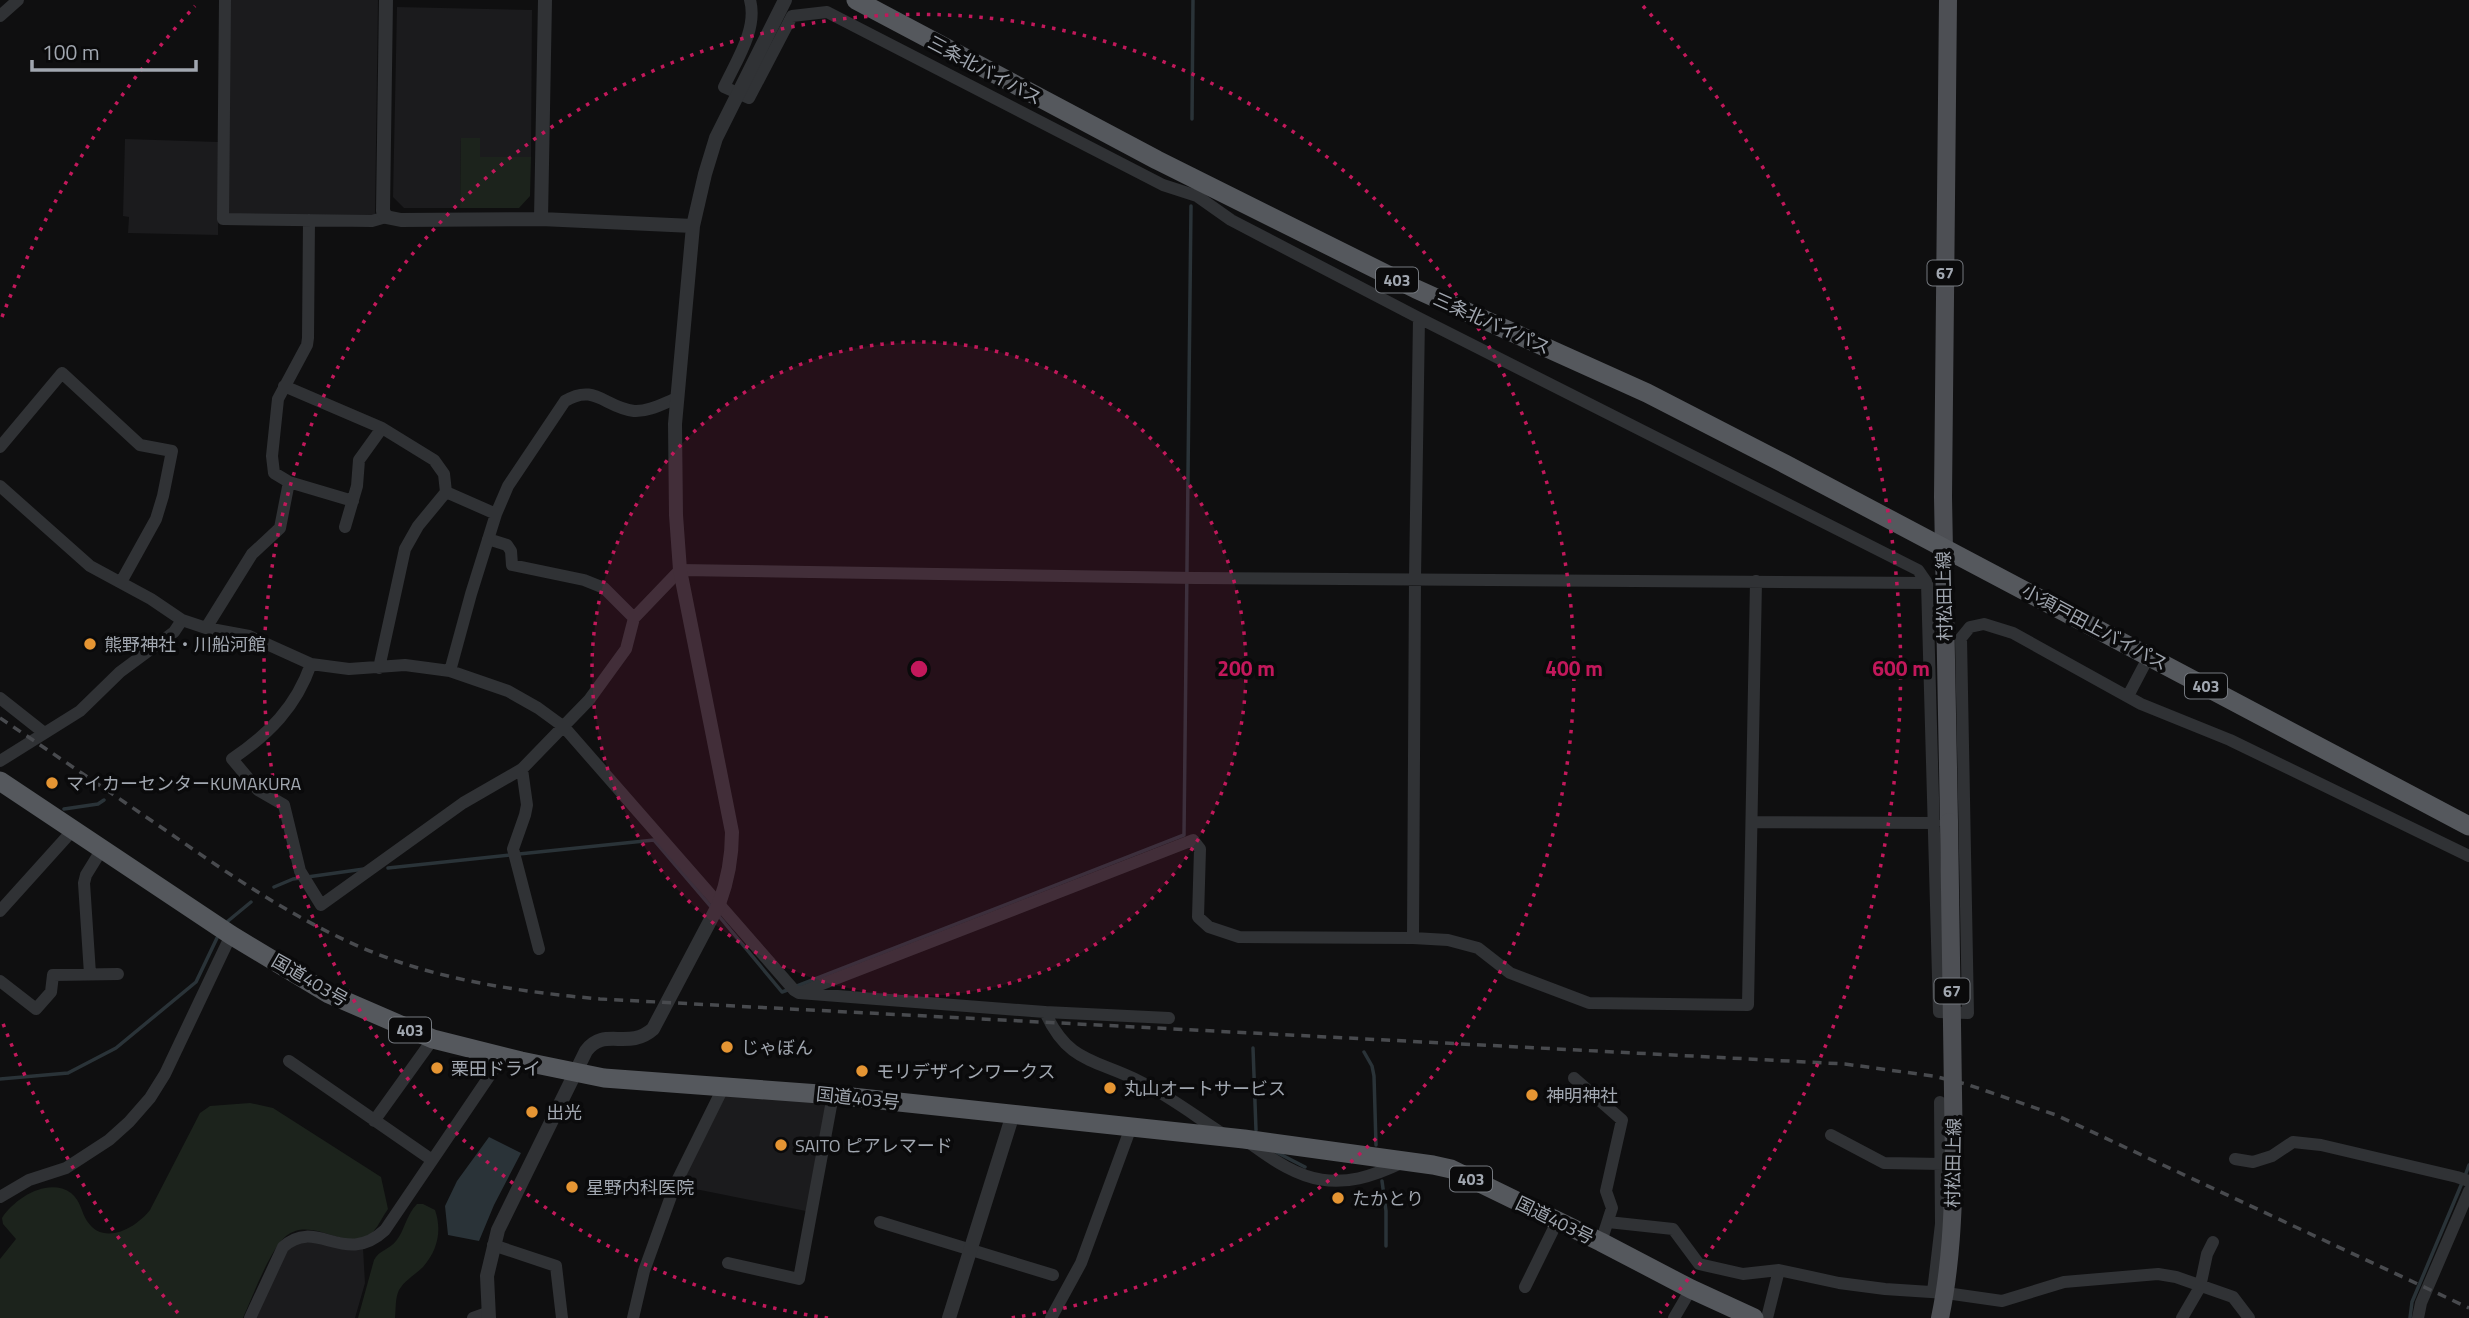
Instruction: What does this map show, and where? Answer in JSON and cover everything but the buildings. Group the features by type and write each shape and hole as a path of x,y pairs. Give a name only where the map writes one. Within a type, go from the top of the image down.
{"highway":[{"name":"三条北バイパス","path":"856,0 1157,160 1416,289 1647,393 1944,547"},
{"name":"小須戸田上バイパス","path":"1944,547 2469,826"},
{"name":"国道403号","path":"0,781 231,935 329,994 433,1038 604,1078 834,1095 1013,1114 1236,1138 1406,1160 1451,1169 1754,1318"}],"main road":[{"name":"村松田上線","path":"1940,1318 1939,1292 1952,1219 1948,1162 1942,823 1948,0"}],"street":[{"path":"0,16 18,0"},
{"path":"225,0 223,219 541,219 693,226"},
{"path":"386,0 383,211 386,217"},
{"path":"541,219 545,0"},
{"path":"750,0 752,17 749,32 724,87 738,94 749,98 792,16 827,12 1163,185 1197,196 1231,220 1419,318 1918,570 1927,583 1942,823 1939,1013 1968,1013 1961,638 1969,627 1984,624 2003,630 2128,696 2230,740 2469,856"},
{"path":"483,1316 487,1276 498,1230 592,1042 601,1038 631,1041 644,1037 653,1029 719,904 727,883 732,859 732,832 680,570 676,489 677,398 693,226 705,174 716,138 785,0"},
{"path":"309,220 308,338 307,345 278,399 272,456 274,473 289,482 353,500"},
{"path":"1413,938 1419,318"},
{"path":"0,447 62,373 140,445 172,451 156,519 121,582"},
{"path":"284,386 382,428 434,460 444,474 446,492 418,526 405,549 379,668"},
{"path":"450,671 496,514 509,486 565,401 577,394 589,393 622,408 637,411 677,398"},
{"path":"345,527 357,486 359,460 382,428"},
{"path":"206,628 252,554 280,528 289,482"},
{"path":"0,486 90,566 182,620 206,628 249,636 311,664 349,669 405,665 450,671 508,691 538,708 564,727 799,993 1045,1012 1169,1018"},
{"path":"446,492 496,514"},
{"path":"488,539 507,545 511,551 512,565 584,580 604,587 634,618"},
{"path":"311,664 303,687 287,711 270,731 232,759 258,790 284,805 299,871 321,905 463,803 522,769 589,700 626,649 634,618 680,570 1155,578 1927,583"},
{"path":"799,993 1193,839 1200,849 1198,917 1209,927 1239,937 1448,940 1478,948 1510,973 1589,1003 1748,1005 1756,581"},
{"path":"0,761 80,711 120,672 174,632 182,620"},
{"path":"2128,696 2150,656"},
{"path":"0,698 43,732"},
{"path":"522,769 526,815 513,849 539,949"},
{"path":"1752,822 1942,823"},
{"path":"0,911 73,830"},
{"path":"90,974 84,883 102,849"},
{"path":"0,1197 29,1180 66,1168 109,1140 129,1122 150,1098 165,1073 231,935"},
{"path":"0,981 36,1009 51,992 53,975 118,974"},
{"path":"1045,1012 1062,1041 1084,1059 1139,1081 1309,1179 1320,1181 1371,1177 1406,1160"},
{"path":"374,1121 433,1038"},
{"path":"250,1318 283,1247 290,1240 310,1235 342,1245 365,1244 376,1238 392,1222 503,1056"},
{"path":"289,1061 432,1160"},
{"path":"1574,1078 1622,1119 1606,1191 1612,1208 1601,1242"},
{"path":"634,1318 644,1271 675,1185 723,1086"},
{"path":"728,1264 799,1279 834,1095"},
{"path":"1831,1135 1884,1163 1948,1162 1940,1102"},
{"path":"949,1318 1013,1114"},
{"path":"1051,1318 1081,1263 1131,1127"},
{"path":"2235,1159 2253,1162 2272,1156 2293,1142 2321,1144 2469,1181"},
{"path":"2418,1318 2421,1303 2469,1191"},
{"path":"880,1222 1053,1275"},
{"path":"1525,1287 1557,1222"},
{"path":"1608,1222 1673,1229 1699,1264 1744,1274 1779,1270 1839,1283 2002,1301 2064,1282 2158,1274 2176,1277 2233,1297 2249,1318"},
{"path":"2182,1318 2200,1287 2207,1254 2213,1242"},
{"path":"494,1244 556,1266 562,1318"},
{"path":"1767,1318 1779,1270"},
{"path":"1674,1318 1691,1289"}],"shaded area":[{"path":"230,0 378,0 375,216 227,215"},
{"path":"397,7 532,10 531,157 480,157 461,138 460,208 404,208 393,197"},
{"path":"461,138 480,138 480,157 531,157 530,196 519,208 460,208"},
{"path":"125,139 218,142 218,235 128,233 129,217 123,216"},
{"path":"724,1086 833,1095 811,1212 675,1185"},
{"path":"250,1103 273,1108 381,1177 388,1209 373,1232 354,1240 308,1229 297,1230 286,1236 268,1262 243,1318 0,1318 0,1259 16,1239 3,1224 2,1218 15,1203 42,1189 62,1189 74,1196 94,1229 102,1233 120,1232 137,1223 150,1210 200,1113 210,1106"},
{"path":"489,1137 521,1153 479,1241 448,1235 445,1206 457,1181"},
{"path":"417,1204 435,1210 438,1232 432,1254 423,1267 399,1290 395,1318 358,1318 374,1260 396,1241"},
{"path":"300,1239 363,1248 365,1283 355,1318 253,1318 285,1249"}],"waterway":[{"path":"1192,119 1193,0"},
{"path":"797,986 1184,835 1191,206"},
{"path":"64,809 98,804 104,800"},
{"path":"519,854 654,840 713,909"},
{"path":"388,868 511,855"},
{"path":"274,887 293,879 364,869"},
{"path":"228,921 251,902"},
{"path":"718,915 782,992 790,989"},
{"path":"0,1079 68,1073 116,1048 196,982 217,938"},
{"path":"1253,1048 1256,1130"},
{"path":"1364,1052 1374,1076 1376,1145"},
{"path":"1276,1152 1305,1167"},
{"path":"2465,1176 2469,1165"},
{"path":"1382,1181 1386,1211 1386,1246"},
{"path":"2410,1318 2412,1302 2462,1183"}],"railway":[{"path":"0,718 282,907 371,951 451,977 525,991 600,999 1845,1064 1933,1076 1966,1084 2056,1115 2469,1308"}],"place":[{"name":"熊野神社・川船河館","path":"90,644"},
{"name":"マイカーセンターKUMAKURA","path":"52,783"},
{"name":"じゃぼん","path":"727,1047"},
{"name":"栗田ドライ","path":"437,1068"},
{"name":"モリデザインワークス","path":"862,1071"},
{"name":"丸山オートサービス","path":"1110,1088"},
{"name":"神明神社","path":"1532,1095"},
{"name":"出光","path":"532,1112"},
{"name":"SAITO ピアレマード","path":"781,1145"},
{"name":"星野内科医院","path":"572,1187"},
{"name":"たかとり","path":"1338,1198"}]}
